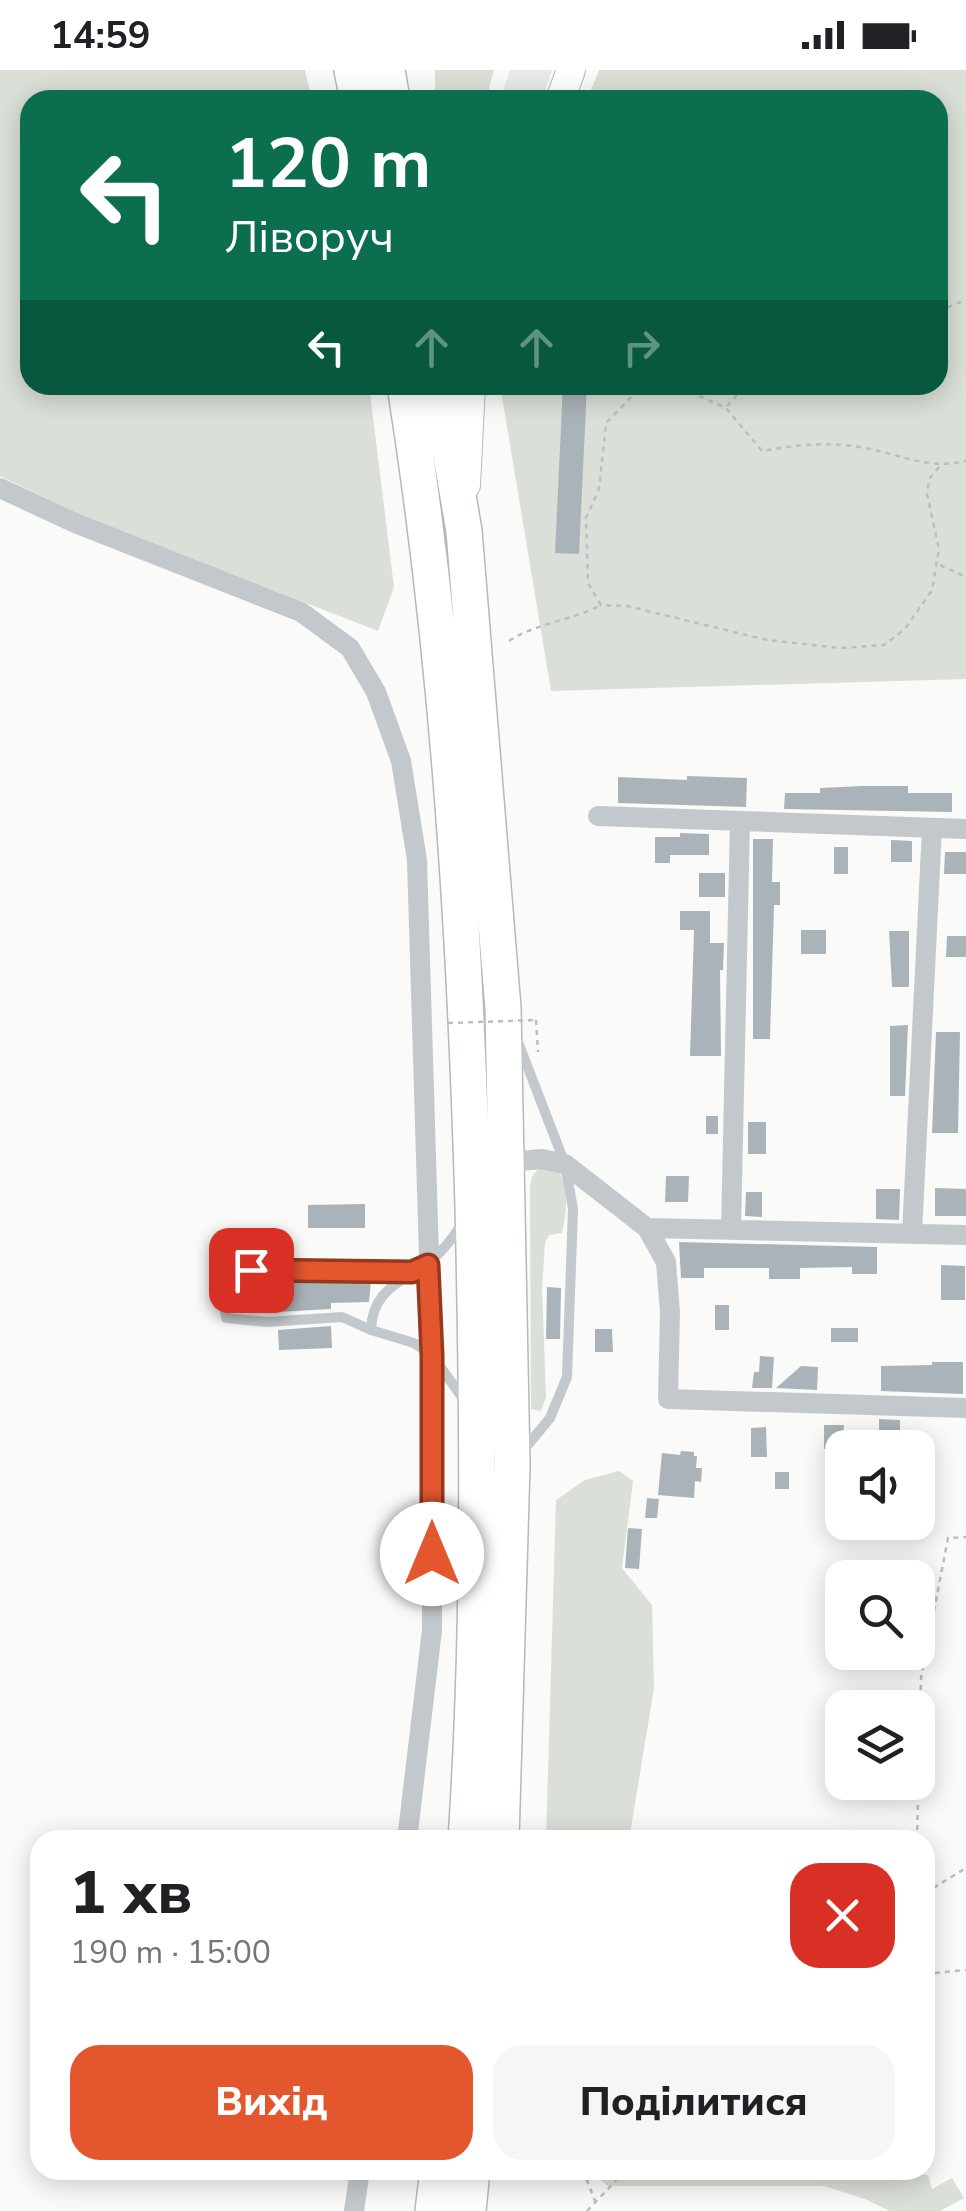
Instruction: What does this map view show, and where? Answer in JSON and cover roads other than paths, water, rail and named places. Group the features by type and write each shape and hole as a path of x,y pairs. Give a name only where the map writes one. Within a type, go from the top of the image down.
{"highway":[{"path":"406,395 436,617 470,1085 479,1428 475,1707 467,1830"},
{"path":"442,395 464,531 520,1014 508,1162 512,1464 501,1830"},
{"path":"433,2211 437,2180"},
{"path":"468,2211 471,2180"}],"street":[{"path":"464,531 471,395"},
{"path":"0,488 301,612 350,648 376,692 402,761 417,860 429,1196 420,1268 432,1355 432,1630 408,1830"},
{"path":"598,816 966,829"},
{"path":"732,1230 740,821"},
{"path":"912,1234 932,828"},
{"path":"508,1162 542,1159 565,1164 647,1228 666,1262 670,1312 668,1399 966,1408"},
{"path":"647,1228 966,1234"},
{"path":"354,2211 359,2180"}],"lane":[{"path":"512,1464 550,1418 566,1377 573,1209 565,1164 520,1014"},
{"path":"371,1330 376,1301 448,1245 472,1208"},
{"path":"420,1268 243,1272 230,1288 224,1306 226,1318 244,1321 342,1316 414,1343 432,1355 452,1379 479,1428"}]}
